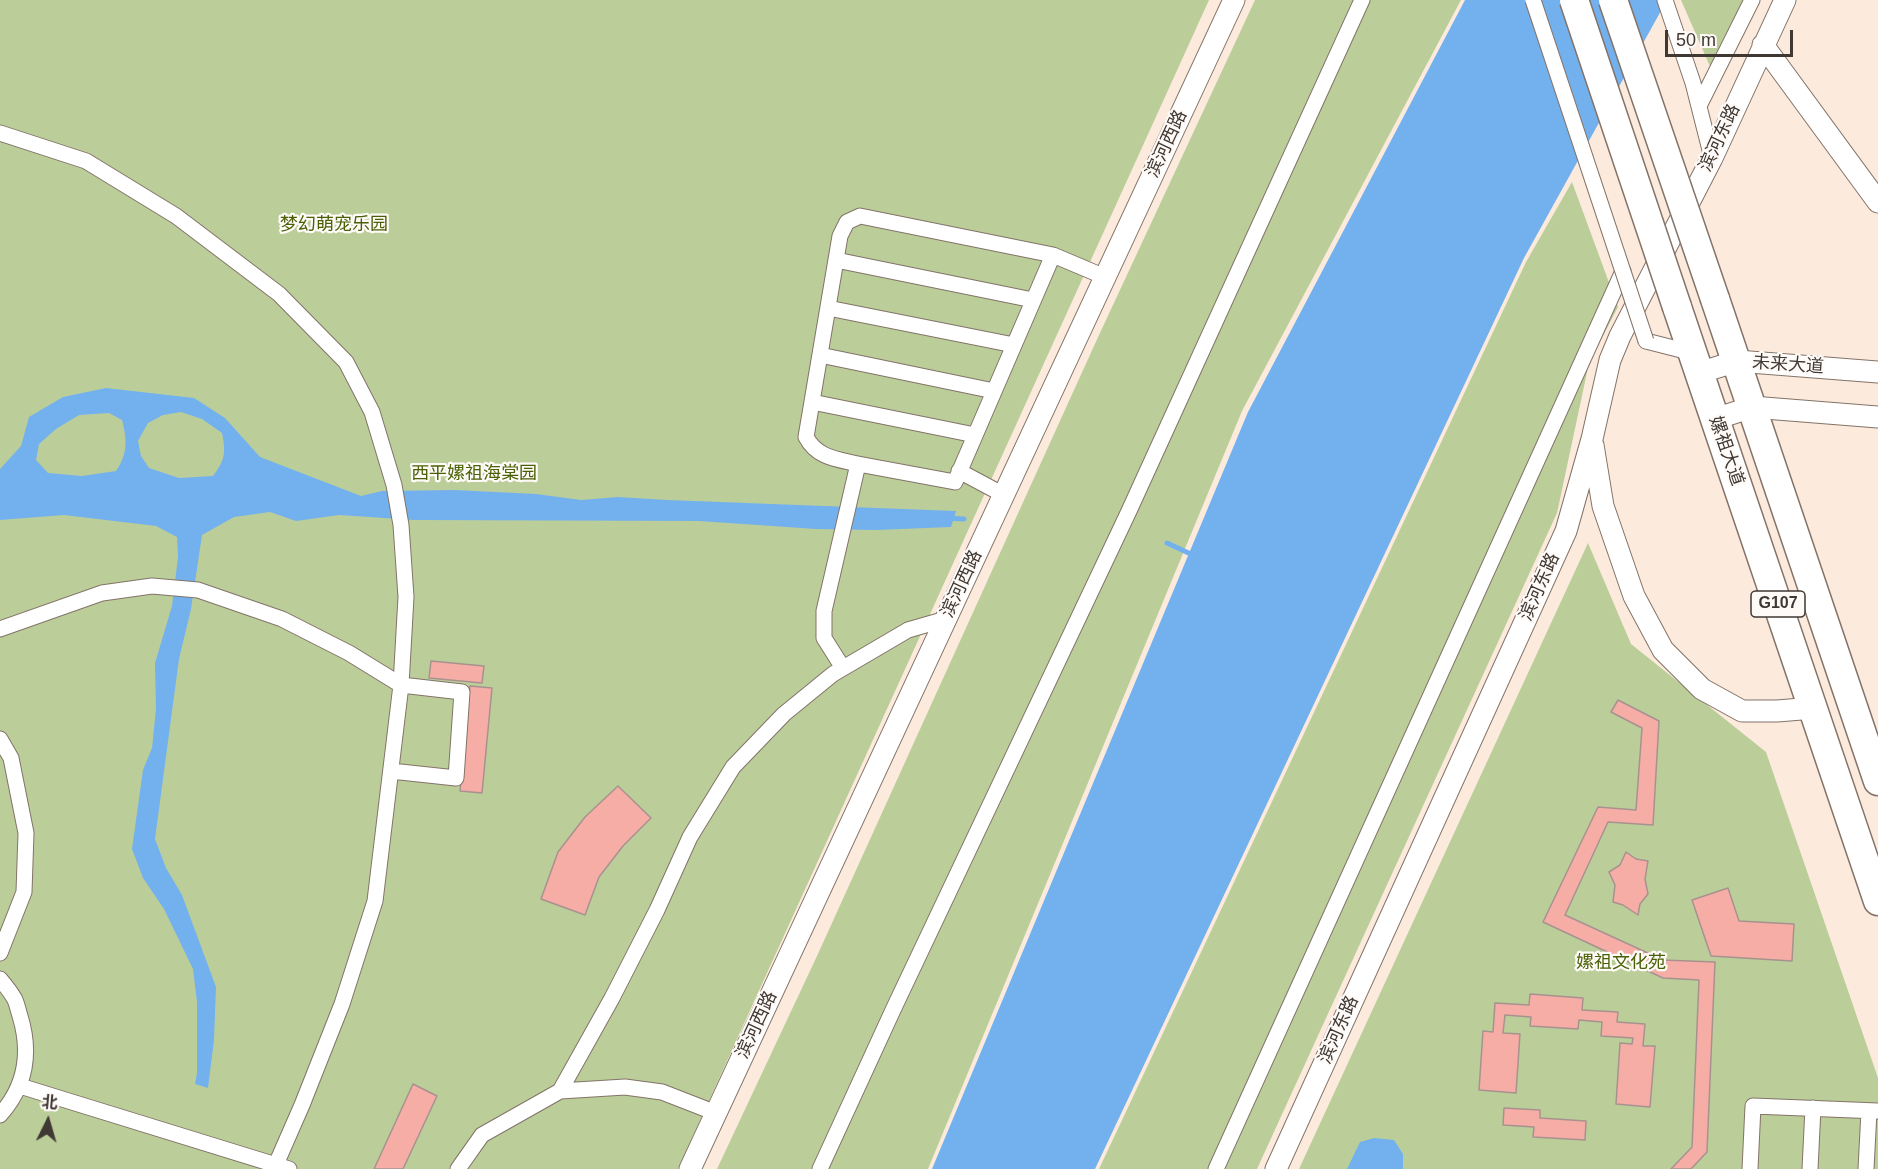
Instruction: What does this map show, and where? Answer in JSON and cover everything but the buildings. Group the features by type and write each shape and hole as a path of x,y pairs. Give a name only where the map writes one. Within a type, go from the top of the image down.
{"highway":[{"name":"嫘祖大道","path":"1574,0 1878,901"},
{"name":"G107","path":"1613,0 1878,781"}],"street":[{"name":"滨河西路","path":"690,1169 1234,0"},
{"path":"820,1169 1130,511 1362,0"},
{"path":"1533,0 1646,341 1696,363"},
{"path":"1665,0 1693,83 1712,158"},
{"path":"1699,106 1752,0"},
{"name":"滨河东路","path":"1276,1169 1566,531 1592,439 1610,360 1620,336 1712,158 1785,0"},
{"path":"1763,45 1878,202"},
{"path":"0,133 86,161 176,216 279,294 346,362 372,412 394,485 401,525 406,597 402,685 375,901 342,1004 280,1167 20,1086"},
{"path":"1053,255 955,482 858,464 822,455 810,446 806,437 840,236 847,222 860,216 1053,255 1105,277"},
{"path":"836,260 1034,300"},
{"path":"1216,1169 1623,271"},
{"path":"828,308 1014,345"},
{"path":"820,355 994,392"},
{"name":"未来大道","path":"1696,363 1737,361 1878,372"},
{"path":"812,402 975,435"},
{"path":"1715,419 1752,407 1878,417"},
{"path":"1592,439 1602,506 1634,596 1663,650 1702,689 1742,711 1814,708"},
{"path":"843,668 824,638 824,611 858,464"},
{"path":"959,471 1004,495"},
{"path":"0,629 102,593 152,586 198,590 282,619 349,653 402,685 462,692 456,778 391,771"},
{"path":"560,1091 622,979 690,837 733,767 784,714 833,674 908,630 946,619"},
{"path":"0,739 11,758 26,833 24,892 0,953"},
{"path":"0,979 15,1000 26,1034 24,1071 20,1086 10,1104 0,1115"},
{"path":"458,1169 482,1135 560,1091 625,1086 662,1092 716,1113"},
{"path":"1750,1169 1753,1106 1874,1111 1866,1169"},
{"path":"1810,1169 1813,1108"}],"green space":[{"name":"西平嫘祖海棠园","path":"0,0 1209,0 678,1169 0,1169"},
{"path":"1255,0 1461,0 1242,411 928,1169 717,1169 817,956 1099,335"},
{"path":"1681,0 1746,0 1712,71"},
{"path":"1572,182 1618,307 1589,363 1557,513 1257,1169 1099,1169 1526,262"},
{"name":"嫘祖文化苑","path":"1588,543 1631,644 1766,752 1878,1078 1878,1169 1299,1169"}],"water":[{"path":"1465,0 1667,0 1524,258 1095,1169 932,1169 1248,412"},
{"path":"106,388 194,398 225,418 260,457 361,496 382,491 454,490 536,494 581,500 618,497 956,511 951,527 876,530 816,529 699,521 414,520 339,515 296,521 270,512 234,517 202,535 191,609 179,659 155,839 166,868 182,895 216,987 214,1040 208,1088 195,1084 197,1002 193,969 164,909 143,878 132,849 143,770 152,748 156,709 155,663 172,606 178,557 177,537 156,526 64,515 0,520 0,469 21,446 29,417 63,397","holes":["181,412 202,419 222,433 224,456 213,476 179,478 149,468 141,456 138,441 148,423 163,415","109,413 122,420 125,434 123,459 116,471 82,476 48,473 36,460 39,444 56,429 79,415"]},
{"path":"1374,1138 1394,1140 1403,1154 1403,1169 1347,1169 1360,1142"}],"waterway":[{"path":"946,518 964,519"},
{"path":"1167,543 1195,556"}],"park label":[{"name":"梦幻萌宠乐园","path":"334,225"}]}
